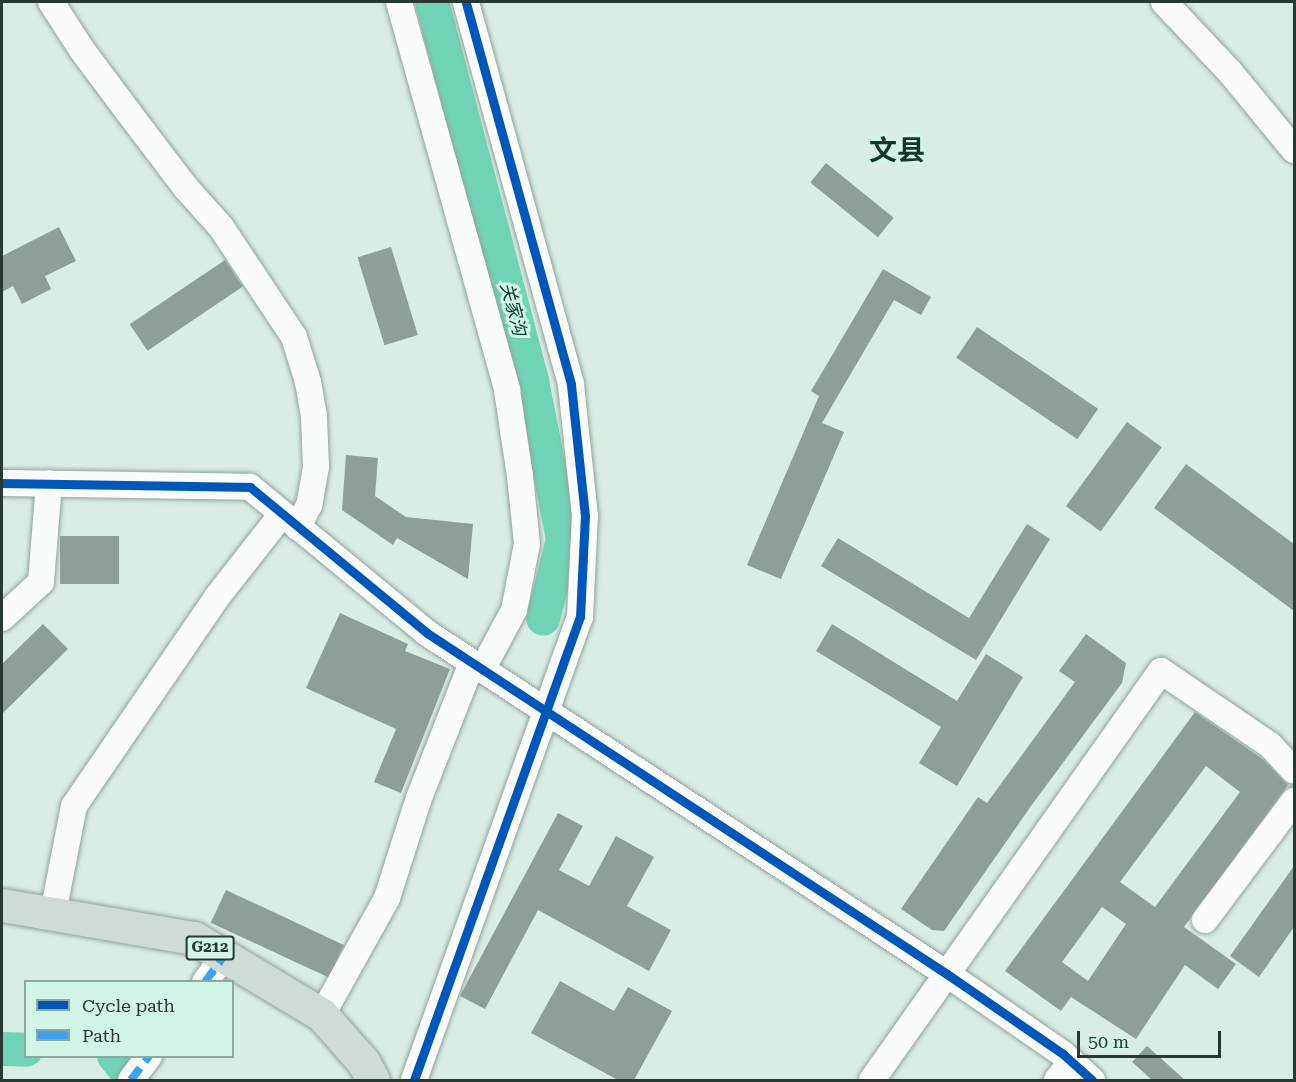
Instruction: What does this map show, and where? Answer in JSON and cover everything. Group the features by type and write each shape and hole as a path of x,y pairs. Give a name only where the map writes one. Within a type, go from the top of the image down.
{"highway":[{"name":"G212","path":"2,905 194,938 213,971 322,1015 364,1063 373,1080"}],"street":[{"path":"51,2 82,50 136,122 186,188 221,227 294,337 308,382 314,416 316,467 309,505 290,520 217,597 74,806 53,913"},
{"path":"322,1015 387,898 419,798 477,666 514,610 527,544 520,476 507,390 399,2"},
{"path":"414,1080 580,617 585,516 571,384 466,2"},
{"path":"1164,2 1216,57 1294,150"},
{"path":"2,483 250,488 427,633 947,974 1064,1071 1092,1080"},
{"path":"2,618 41,582 49,483"},
{"path":"872,1080 1161,671 1270,746 1294,771"},
{"path":"1205,920 1294,801"},
{"path":"131,1080 148,1058"}],"building":[{"path":"826,163 894,218 878,237 810,182"},
{"path":"59,227 76,261 45,276 51,289 22,304 13,286 2,292 2,256"},
{"path":"391,247 418,335 384,345 358,257"},
{"path":"225,260 243,287 148,351 130,324"},
{"path":"883,269 931,297 921,315 894,300 822,423 844,432 781,579 747,565 819,396 811,391"},
{"path":"977,327 1098,409 1077,439 956,358"},
{"path":"1127,422 1162,447 1101,531 1066,506"},
{"path":"346,455 378,458 375,496 406,517 473,524 468,579 397,538 393,545 342,510"},
{"path":"1186,464 1294,544 1294,611 1154,508"},
{"path":"1027,524 1050,539 976,660 821,566 838,538 969,618"},
{"path":"60,536 119,536 119,584 60,584"},
{"path":"340,613 408,644 405,651 450,669 401,793 374,782 396,729 306,688"},
{"path":"43,624 68,649 2,714 2,664"},
{"path":"832,624 957,701 986,654 1023,677 957,786 919,763 941,727 816,651"},
{"path":"1086,634 1126,663 1122,683 1031,806 944,931 932,930 901,909 978,797 987,803 1075,682 1059,671"},
{"path":"1195,712 1264,760 1288,785 1184,927 1236,964 1218,989 1185,965 1136,1039 1071,997 1061,1011 1005,971","holes":["1206,766 1240,792 1155,907 1120,882","1102,907 1126,924 1088,981 1062,962"]},
{"path":"558,813 583,826 559,870 589,886 616,836 654,857 627,906 671,930 649,971 538,910 485,1009 460,996"},
{"path":"1294,866 1294,927 1259,977 1230,956"},
{"path":"226,890 344,945 329,978 211,923"},
{"path":"560,981 614,1011 628,987 672,1011 634,1080 618,1080 531,1033"},
{"path":"1147,1046 1185,1080 1152,1080 1132,1062"}],"waterway":[{"name":"关家沟","path":"432,2 532,381 563,539 543,619"},
{"path":"2,1049 24,1050"},
{"path":"116,1058 134,1080"}],"marked path":[{"path":"206,980 224,956"},
{"path":"131,1080 148,1058"}],"cycle path":[{"path":"414,1080 580,617 585,516 571,384 466,2"},
{"path":"2,483 250,487 427,633 947,974 1063,1054 1092,1080"}],"district":[{"name":"文县","path":"897,151"}]}
